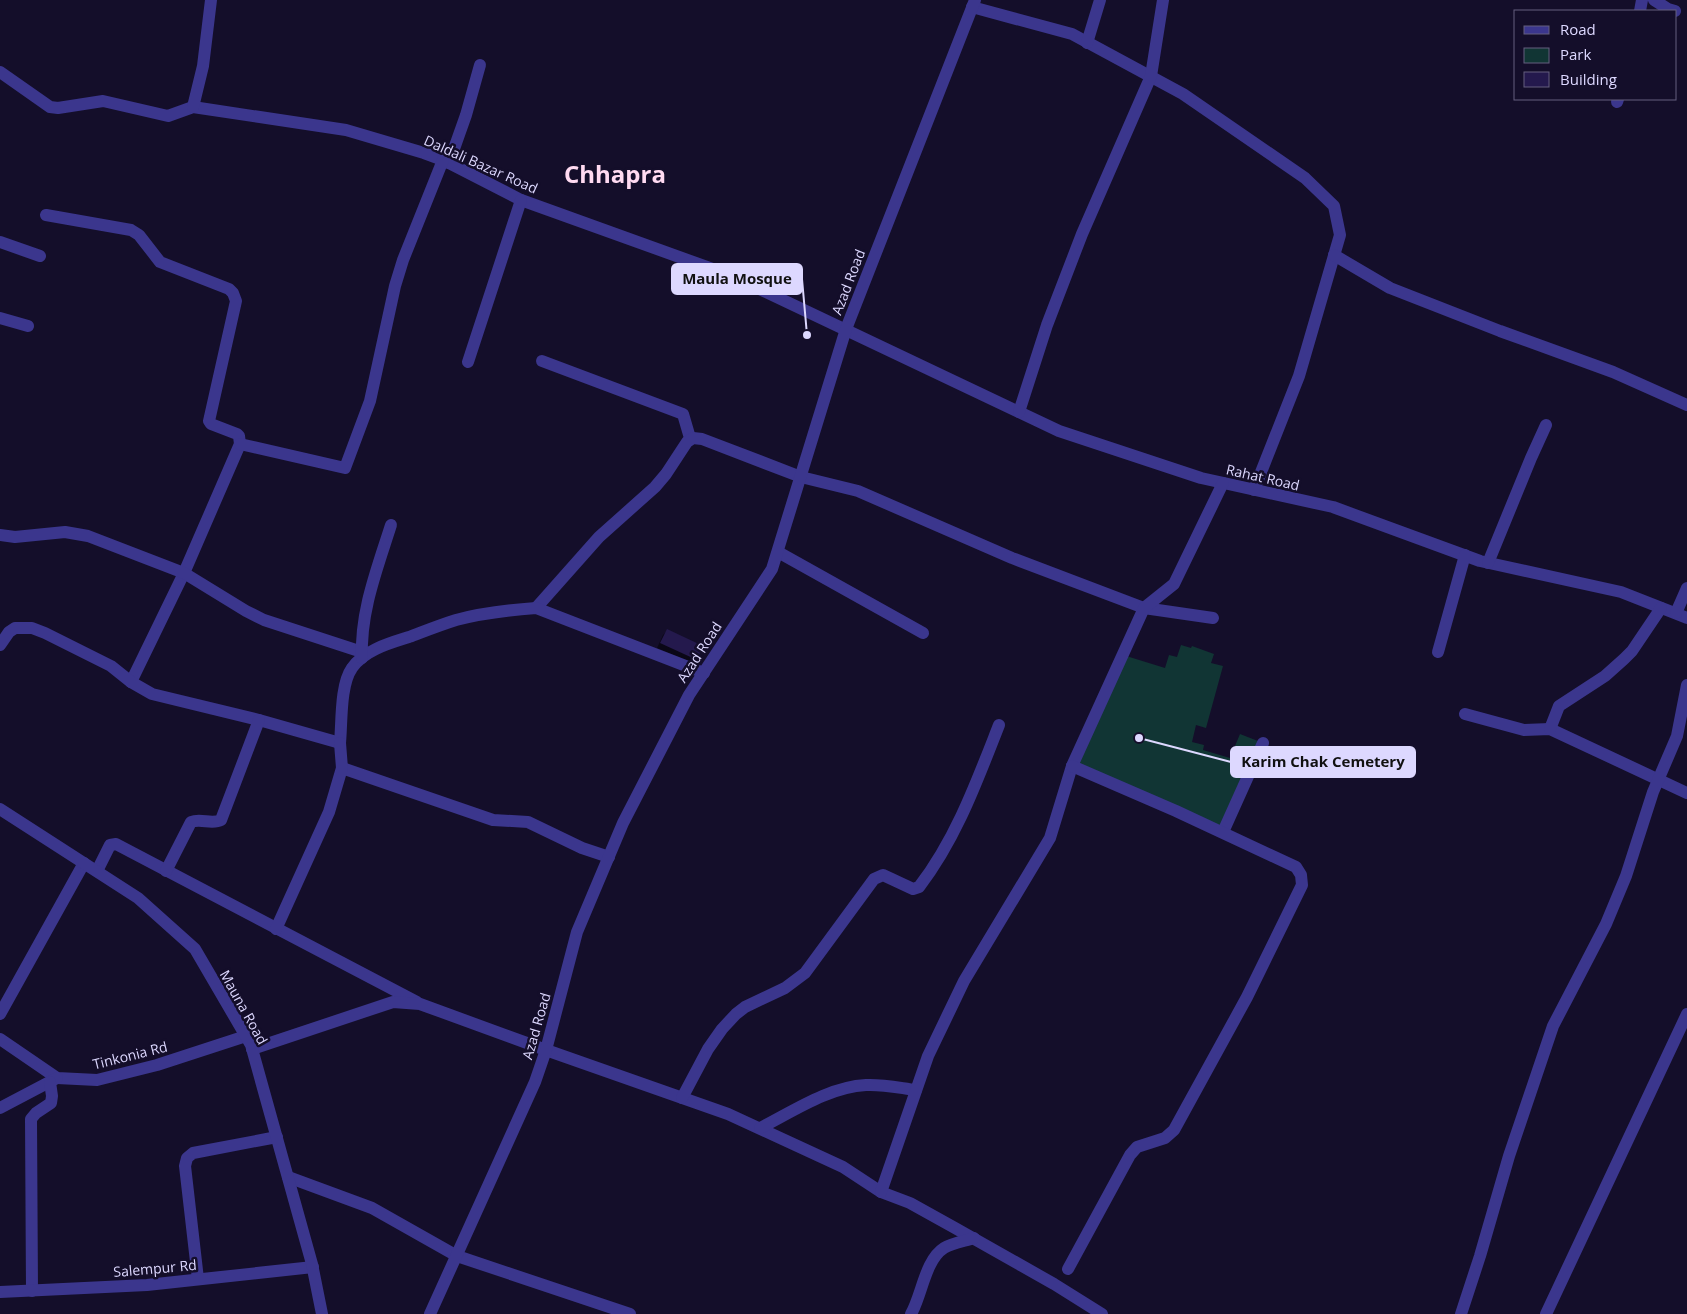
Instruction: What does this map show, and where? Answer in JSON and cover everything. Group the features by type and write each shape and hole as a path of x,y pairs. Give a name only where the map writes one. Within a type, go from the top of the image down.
{"street":[{"path":"193,107 203,66 211,0"},
{"path":"1088,42 1100,0"},
{"path":"1019,412 1082,234 1151,76 1163,0"},
{"path":"1654,0 1672,10"},
{"path":"973,3 1072,34 1151,76 1183,94 1304,178 1334,206 1340,235 1300,376 1254,490"},
{"name":"Azad Road","path":"430,1314 535,1082 546,1050 578,932 623,822 689,695 772,570 846,329 973,3"},
{"path":"240,444 345,468 370,401 395,286 403,260 466,115 480,65"},
{"name":"Daldali Bazar Road","path":"0,72 50,107 58,108 103,101 168,116 193,107 346,130 446,162 520,200 732,276 846,329"},
{"path":"468,362 520,200"},
{"path":"46,215 131,230 139,235 160,262 228,289 233,292 236,301 209,421 211,424 237,434 240,444 184,574 131,682"},
{"path":"0,242 40,256"},
{"path":"1334,255 1390,288 1613,372 1687,406"},
{"path":"0,318 28,326"},
{"name":"Rahat Road","path":"846,329 1059,432 1202,478 1333,508 1488,563 1621,592 1681,616"},
{"path":"542,361 683,414 690,438"},
{"path":"1488,563 1546,425"},
{"path":"690,438 702,439 801,477 858,491 1012,558 1144,608 1214,618"},
{"path":"536,608 599,537 655,487 690,438"},
{"path":"881,1192 928,1056 964,980 1050,838 1072,766 1144,608 1174,584 1223,483"},
{"path":"362,655 362,628 365,610 391,525"},
{"path":"0,535 15,537 65,532 77,533 102,540 184,574 246,612 264,620 362,655"},
{"path":"778,552 923,634"},
{"path":"1438,652 1465,556"},
{"path":"1681,616 1687,588"},
{"path":"276,929 329,812 342,768 340,743 347,678 352,667 362,655 396,641 458,620 510,610 536,608 704,673"},
{"path":"1550,729 1559,706 1605,676 1624,659 1632,651 1661,608"},
{"path":"0,645 8,632 15,628 32,628 111,666 142,689 166,698 259,720 340,743"},
{"path":"1461,1314 1480,1256 1508,1156 1553,1026 1606,924 1626,876 1658,779 1677,736 1687,685"},
{"path":"1465,714 1524,730 1550,729 1687,793"},
{"path":"166,871 191,822 197,820 216,822 221,820 259,720"},
{"path":"682,1098 708,1050 732,1019 745,1007 785,988 805,973 815,962 874,879 883,875 913,889 919,887 946,846 959,821 999,725"},
{"path":"1223,832 1263,743"},
{"path":"1068,1269 1130,1155 1137,1147 1165,1138 1174,1130 1247,997 1302,885 1301,875 1296,867 1223,832 1072,766"},
{"path":"342,768 493,820 528,822 582,848 609,857"},
{"name":"Mauna Road","path":"0,809 138,898 195,948 252,1049 288,1177 322,1314"},
{"path":"97,871 112,844 420,1004 728,1114 760,1128 843,1167 881,1192 910,1203 1054,1284 1102,1314"},
{"path":"0,1014 84,863"},
{"path":"252,1049 393,1002 420,1004"},
{"path":"1546,1314 1687,1014"},
{"name":"Tinkonia Rd","path":"53,1080 97,1080 157,1065 246,1036"},
{"path":"0,1039 53,1080"},
{"path":"0,1108 53,1080"},
{"path":"32,1291 31,1120 36,1113 51,1103 53,1080"},
{"path":"760,1128 827,1094 847,1088 866,1085 916,1090"},
{"path":"198,1279 185,1166 186,1158 193,1153 276,1137"},
{"path":"288,1177 372,1208 456,1256 630,1314"},
{"path":"912,1314 930,1265 937,1253 946,1247 974,1238"},
{"name":"Salempur Rd","path":"0,1292 147,1285 312,1268"}],"green space":[{"path":"1181,645 1191,648 1192,646 1214,654 1211,663 1223,666 1206,728 1196,725 1192,742 1204,745 1203,750 1230,758 1240,734 1263,743 1223,832 1072,766 1123,655 1165,668 1169,655 1177,657"}],"building":[{"path":"667,629 703,646 697,660 660,643"}],"place":[{"name":"Maula Mosque","path":"807,335"},
{"name":"Karim Chak Cemetery","path":"1139,738"}],"district":[{"name":"Chhapra","path":"615,173"}]}
